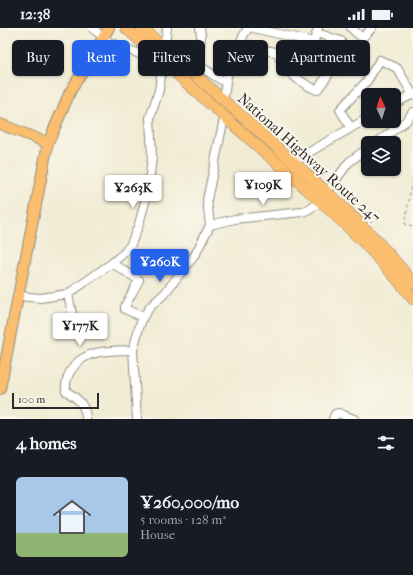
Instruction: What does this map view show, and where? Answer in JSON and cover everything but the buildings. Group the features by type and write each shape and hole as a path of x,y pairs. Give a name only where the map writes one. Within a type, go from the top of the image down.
{"highway":[{"name":"National Highway Route 247","path":"126,28 138,40"},
{"name":"National Highway Route 247","path":"142,28 156,40"},
{"name":"National Highway Route 247","path":"176,76 227,120 365,228 387,251 413,283"},
{"name":"National Highway Route 247","path":"195,76 294,162 391,270 413,299"}],"main road":[{"path":"0,389 48,143 70,92 109,28"},
{"path":"0,124 48,143"}],"street":[{"path":"92,28 109,42 138,53"},
{"path":"163,40 166,37 167,28"},
{"path":"200,28 201,40"},
{"path":"242,40 248,28"},
{"path":"253,28 305,40"},
{"path":"351,28 363,37 372,28"},
{"path":"318,31 339,40"},
{"path":"351,128 340,110 367,81 380,60 397,68 410,83 413,94 401,100"},
{"path":"205,70 220,81 226,82"},
{"path":"18,296 40,298 68,294 112,263 132,244 148,191 152,157 150,118 159,90 161,76"},
{"path":"222,100 226,94 228,76"},
{"path":"295,76 304,84 317,90 327,76"},
{"path":"386,136 412,116"},
{"path":"137,419 133,350 143,317 150,307 164,294 195,255 210,225 206,200 223,123 227,120"},
{"path":"294,162 361,122"},
{"path":"210,225 235,219 309,210 324,197 349,162 361,153"},
{"path":"112,263 139,280 125,306 125,309 143,317"},
{"path":"68,294 74,323"},
{"path":"86,419 86,412 82,404 66,391 65,384 70,371 85,356 106,351 133,350"},
{"path":"333,419 335,414 338,413 354,419"}],"path":[{"path":"413,174 405,224 413,227"}]}
